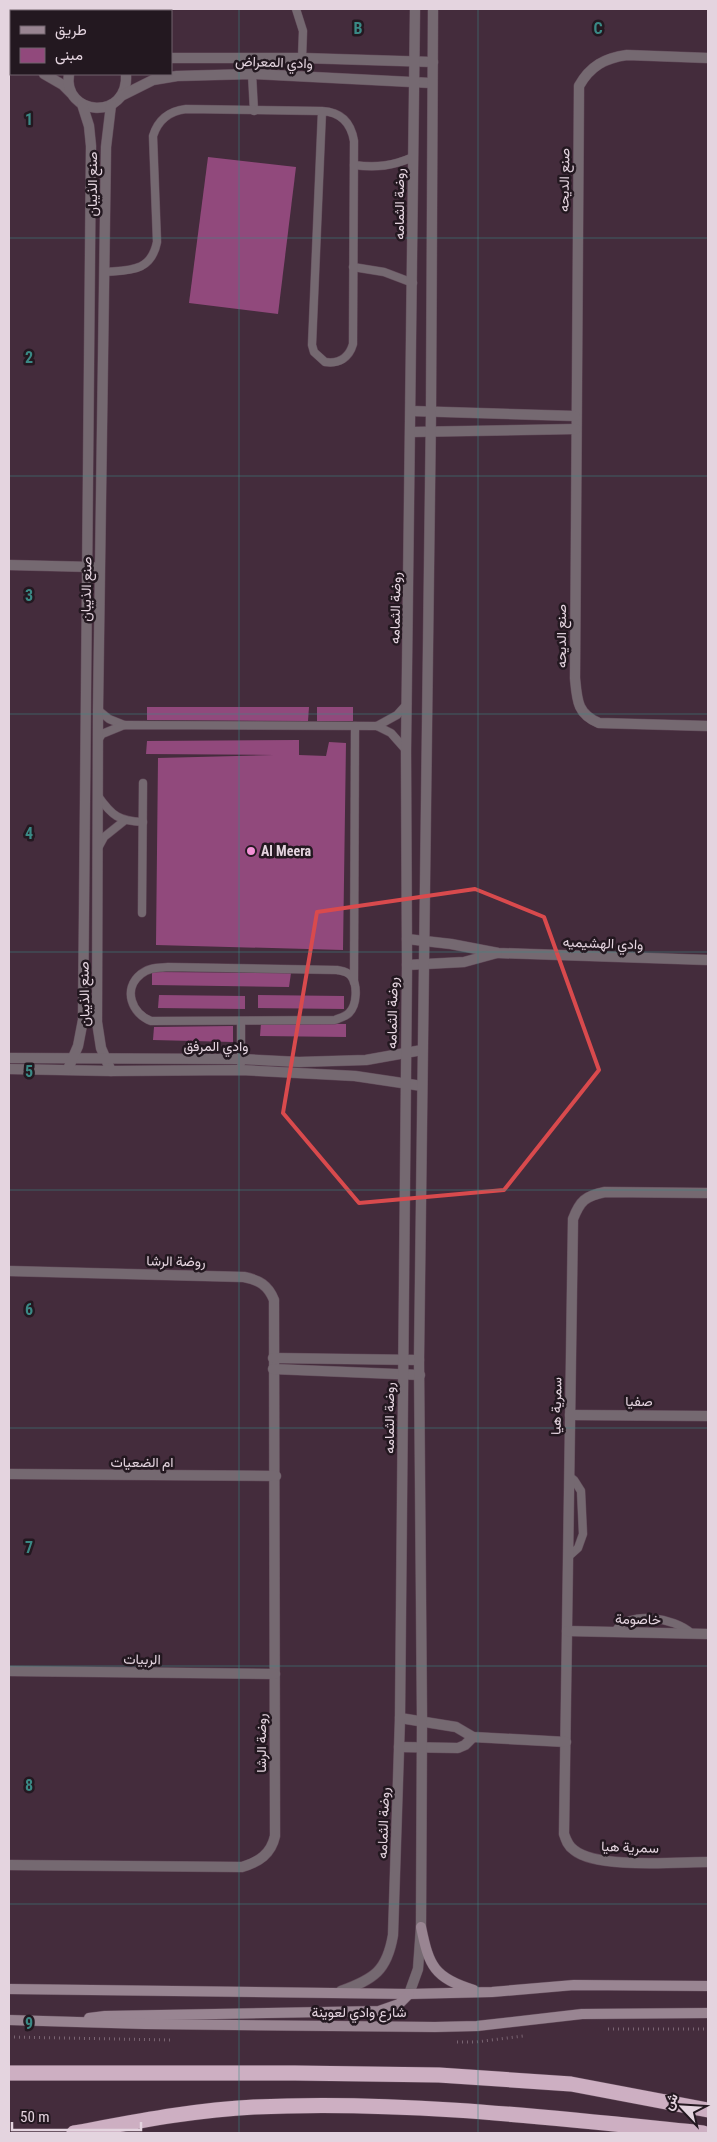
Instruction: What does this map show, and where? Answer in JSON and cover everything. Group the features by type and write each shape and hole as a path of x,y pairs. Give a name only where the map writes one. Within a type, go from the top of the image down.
{"highway":[{"path":"9,2073 439,2075 571,2084 708,2110"},
{"path":"74,2133 163,2117 253,2107 359,2106 504,2113 703,2133"}],"main road":[{"path":"421,1927 427,1955 434,1969 452,1982 479,1992"},
{"name":"شارع وادي لعوينة","path":"9,1989 409,1994 479,1992 574,1984 708,1986"},
{"path":"68,2021 105,2016 379,2011 399,2004 409,1994"},
{"name":"شارع وادي لعوينة","path":"9,2020 146,2024 477,2026 582,2014 708,2014"}],"street":[{"name":"روضة الثمامه","path":"341,1992 375,1976 390,1954 393,1935 400,1718 407,964 406,751 415,9"},
{"path":"409,1994 418,1969 421,1927 422,1720 419,1360 431,410 431,83 433,9"},
{"name":"صنع الديحه","path":"708,58 627,55 614,57 592,67 579,86 575,416 575,678 576,693 582,712 591,720 612,725 708,726"},
{"name":"وادي المعراض","path":"172,58 302,58 433,62"},
{"path":"279,58 279,75"},
{"name":"وادي المعراض","path":"111,105 121,96 165,76 252,74 431,83"},
{"path":"46,75 63,85 82,104 96,108 111,105"},
{"path":"69,75 68,84 71,93"},
{"path":"121,96 126,82 126,75"},
{"name":"صنع الذيبان","path":"68,1069 80,1040 83,1020 91,146 89,126 82,104"},
{"name":"صنع الذيبان","path":"111,105 106,137 98,710 97,1022 100,1041 111,1071"},
{"path":"411,411 431,410 575,416"},
{"path":"411,432 576,429"},
{"path":"9,565 101,567"},
{"name":"وادي الهشيميه","path":"407,939 424,940 498,953 708,960"},
{"name":"وادي الهشيميه","path":"407,964 464,962 498,953"},
{"name":"وادي المرفق","path":"9,1069 111,1071 353,1060 405,1054 422,1050"},
{"name":"وادي المرفق","path":"9,1058 74,1058 241,1065 354,1076 422,1086"},
{"name":"سمرية هيا","path":"708,1194 605,1192 592,1194 579,1204 573,1220 564,1834 567,1843 574,1851 594,1860 607,1862 708,1862"},
{"name":"روضة الرشا","path":"9,1271 244,1277 253,1279 266,1286 274,1300 273,1363 276,1476 275,1836 273,1844 262,1859 242,1867 9,1864"},
{"path":"273,1363 419,1360"},
{"path":"273,1363 420,1375"},
{"name":"صفيا","path":"570,1415 708,1416"},
{"name":"ام الضعيات","path":"9,1474 276,1476"},
{"name":"خاصومة","path":"567,1631 708,1634"},
{"name":"الربيات","path":"9,1671 275,1674"},
{"path":"400,1718 422,1720 456,1727 473,1737 566,1742"},
{"path":"399,1747 458,1748 465,1745 473,1737"}],"lane":[{"path":"296,9 303,31 302,58"},
{"path":"252,74 254,110"},
{"path":"105,272 138,268 145,264 156,251 153,136 161,120 168,114 186,109 322,111 338,114 350,125 354,141 353,344 351,351 340,361 325,362 319,358 312,345 322,111"},
{"path":"354,165 379,167 413,157"},
{"path":"353,268 384,272 413,283"},
{"path":"377,726 397,715 407,704"},
{"path":"98,710 124,725"},
{"path":"98,740 102,734 124,725 377,726 391,733 406,751"},
{"path":"354,982 346,971 337,970 151,968 140,974 131,990 132,1005 142,1018 151,1021 334,1020 348,1014 353,1007 354,982 355,726"},
{"path":"142,913 143,782"},
{"path":"98,796 104,805 124,821 143,822"},
{"path":"98,849 104,837 124,821"},
{"path":"241,1065 242,1022"},
{"path":"568,1557 578,1548 583,1534 581,1491 569,1476"}],"highlighted area":[{"path":"475,889 544,917 599,1070 504,1190 359,1203 283,1113 317,912"}],"building":[{"path":"208,157 296,167 278,314 189,303"},
{"path":"147,707 309,707 308,721 147,720"},
{"path":"317,707 353,707 353,721 317,721"},
{"name":"Al Meera","path":"299,740 299,755 326,756 329,742 346,743 343,950 156,945 158,758 274,755 146,754 147,741"},
{"path":"152,972 291,973 289,987 152,985"},
{"path":"159,995 245,996 245,1009 158,1008"},
{"path":"258,995 344,996 344,1009 258,1008"},
{"path":"261,1023 346,1024 346,1037 260,1036"},
{"path":"233,1026 233,1042 153,1040 154,1027"}],"place":[{"name":"Al Meera","path":"251,851"}]}
